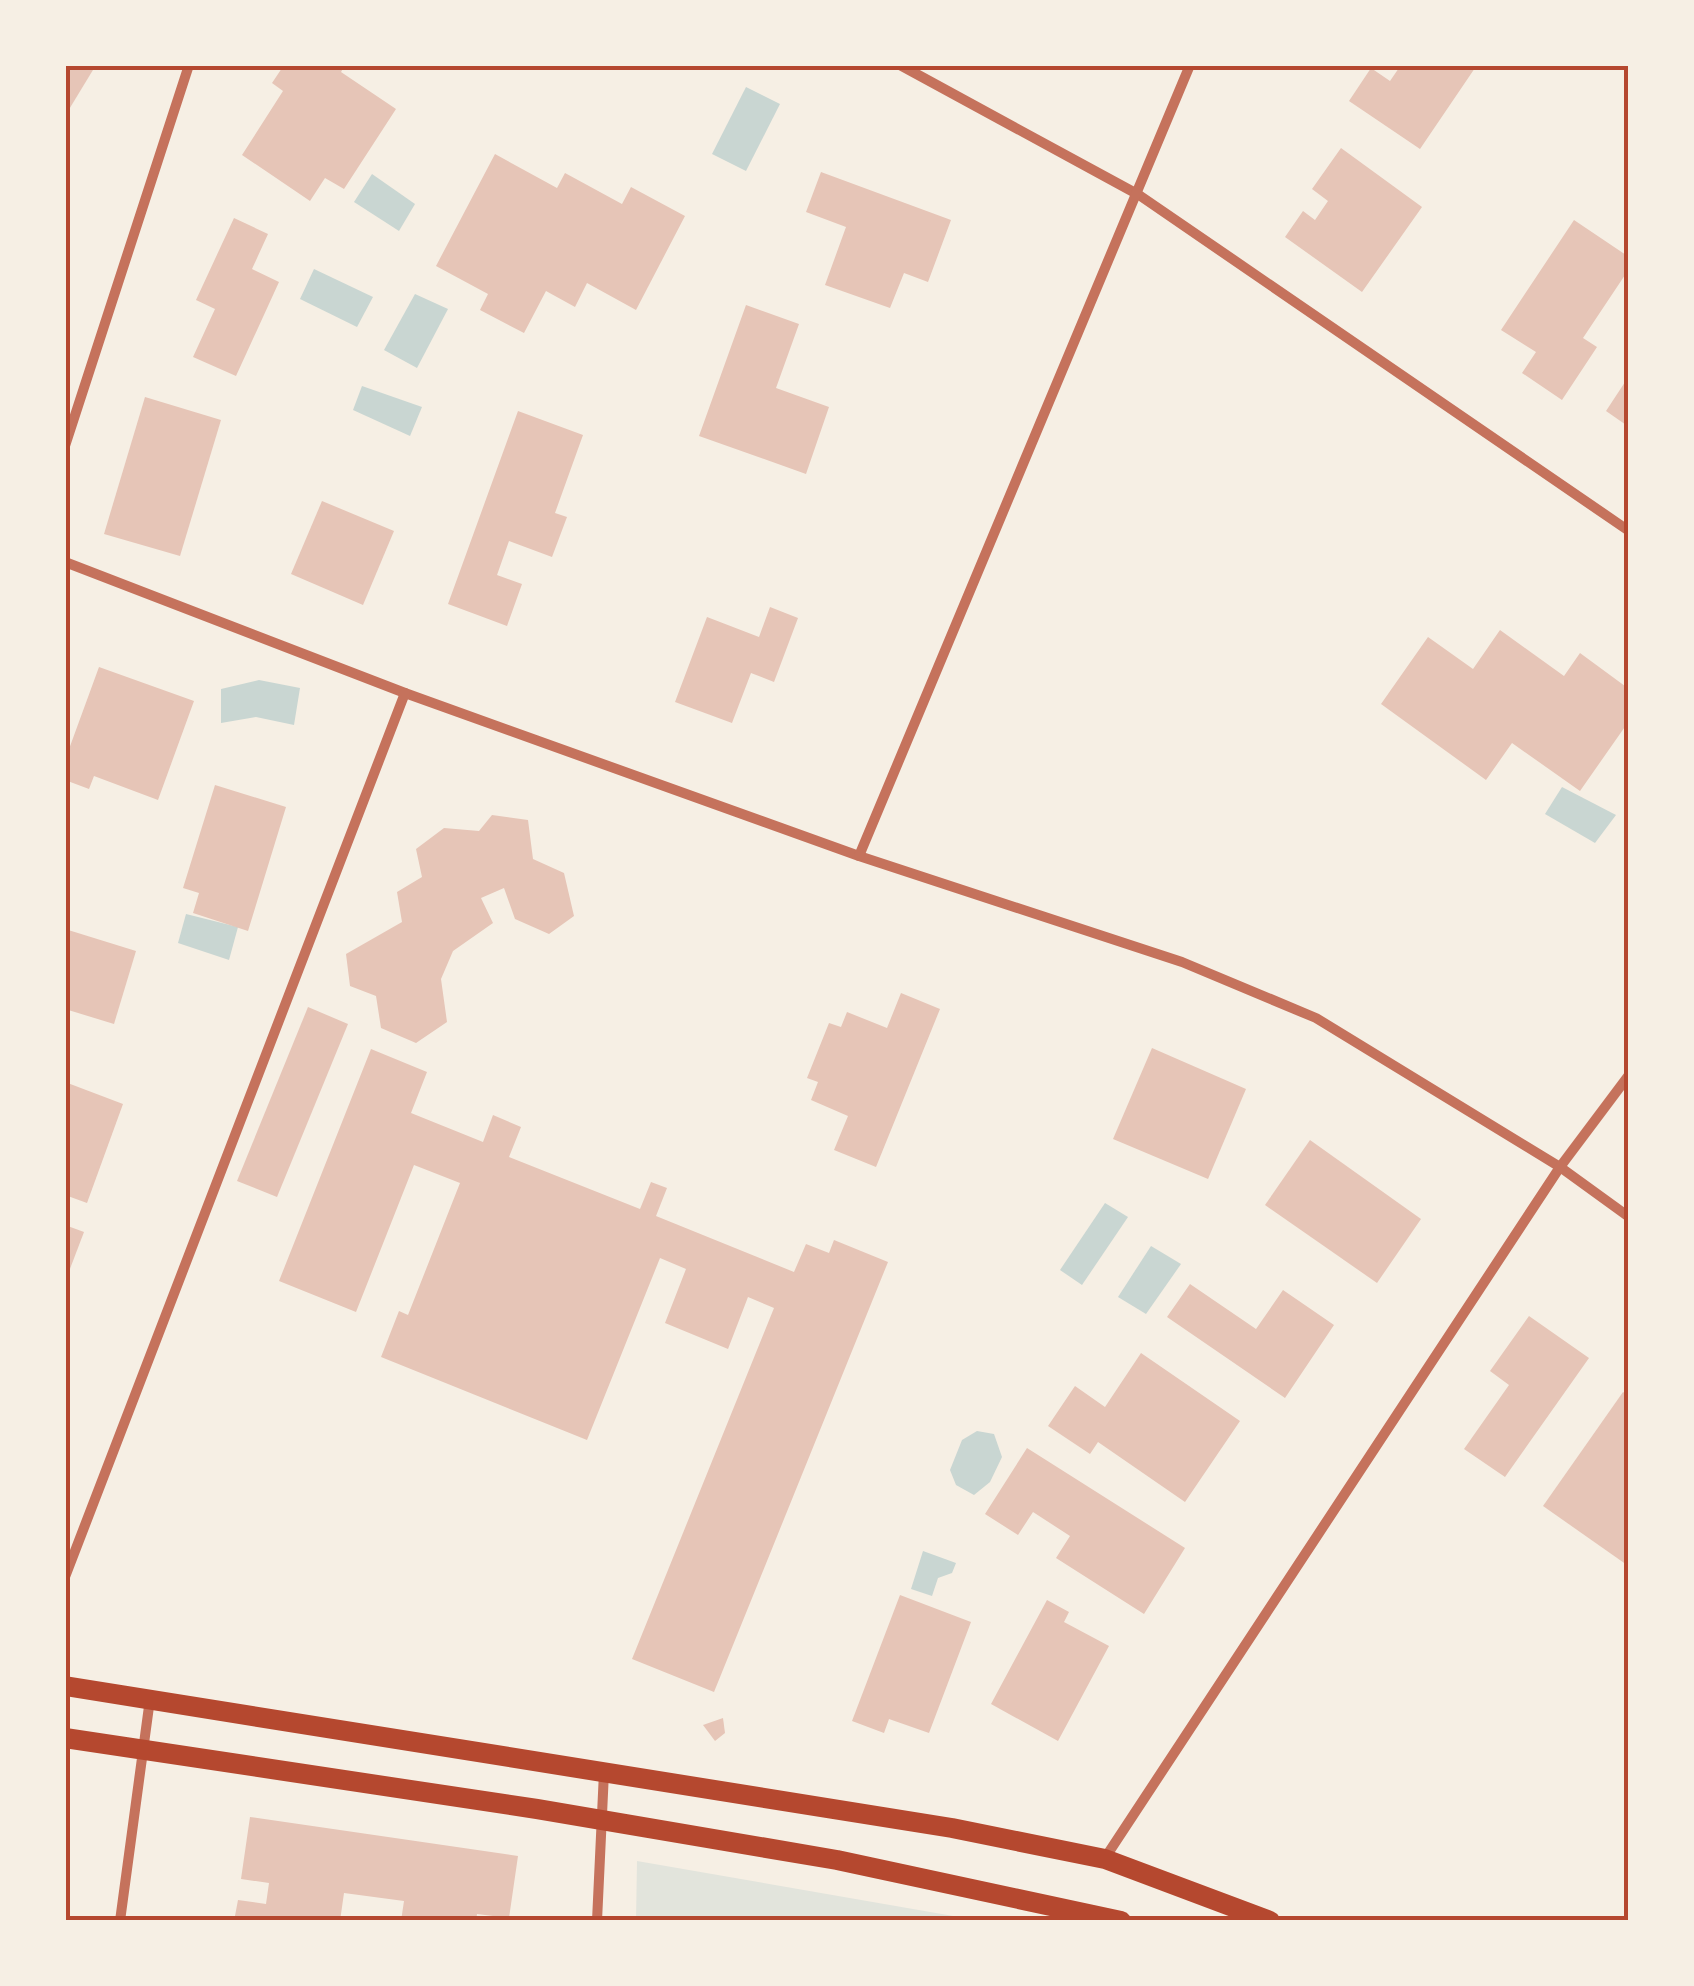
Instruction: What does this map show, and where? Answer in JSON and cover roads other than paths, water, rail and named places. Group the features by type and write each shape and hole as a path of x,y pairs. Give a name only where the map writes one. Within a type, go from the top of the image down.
{"main road":[{"path":"65,1686 952,1828 1105,1859 1270,1921"},
{"path":"65,1738 837,1860 1121,1921"}],"street":[{"path":"65,446 189,65"},
{"path":"900,65 1139,195 1629,531"},
{"path":"860,856 1190,65"},
{"path":"65,562 405,693 860,856 1182,962 1316,1018 1560,1167 1629,1218"},
{"path":"65,1577 405,693"},
{"path":"1105,1859 1560,1167 1629,1076"},
{"path":"120,1921 150,1699"},
{"path":"597,1921 604,1772"}]}
